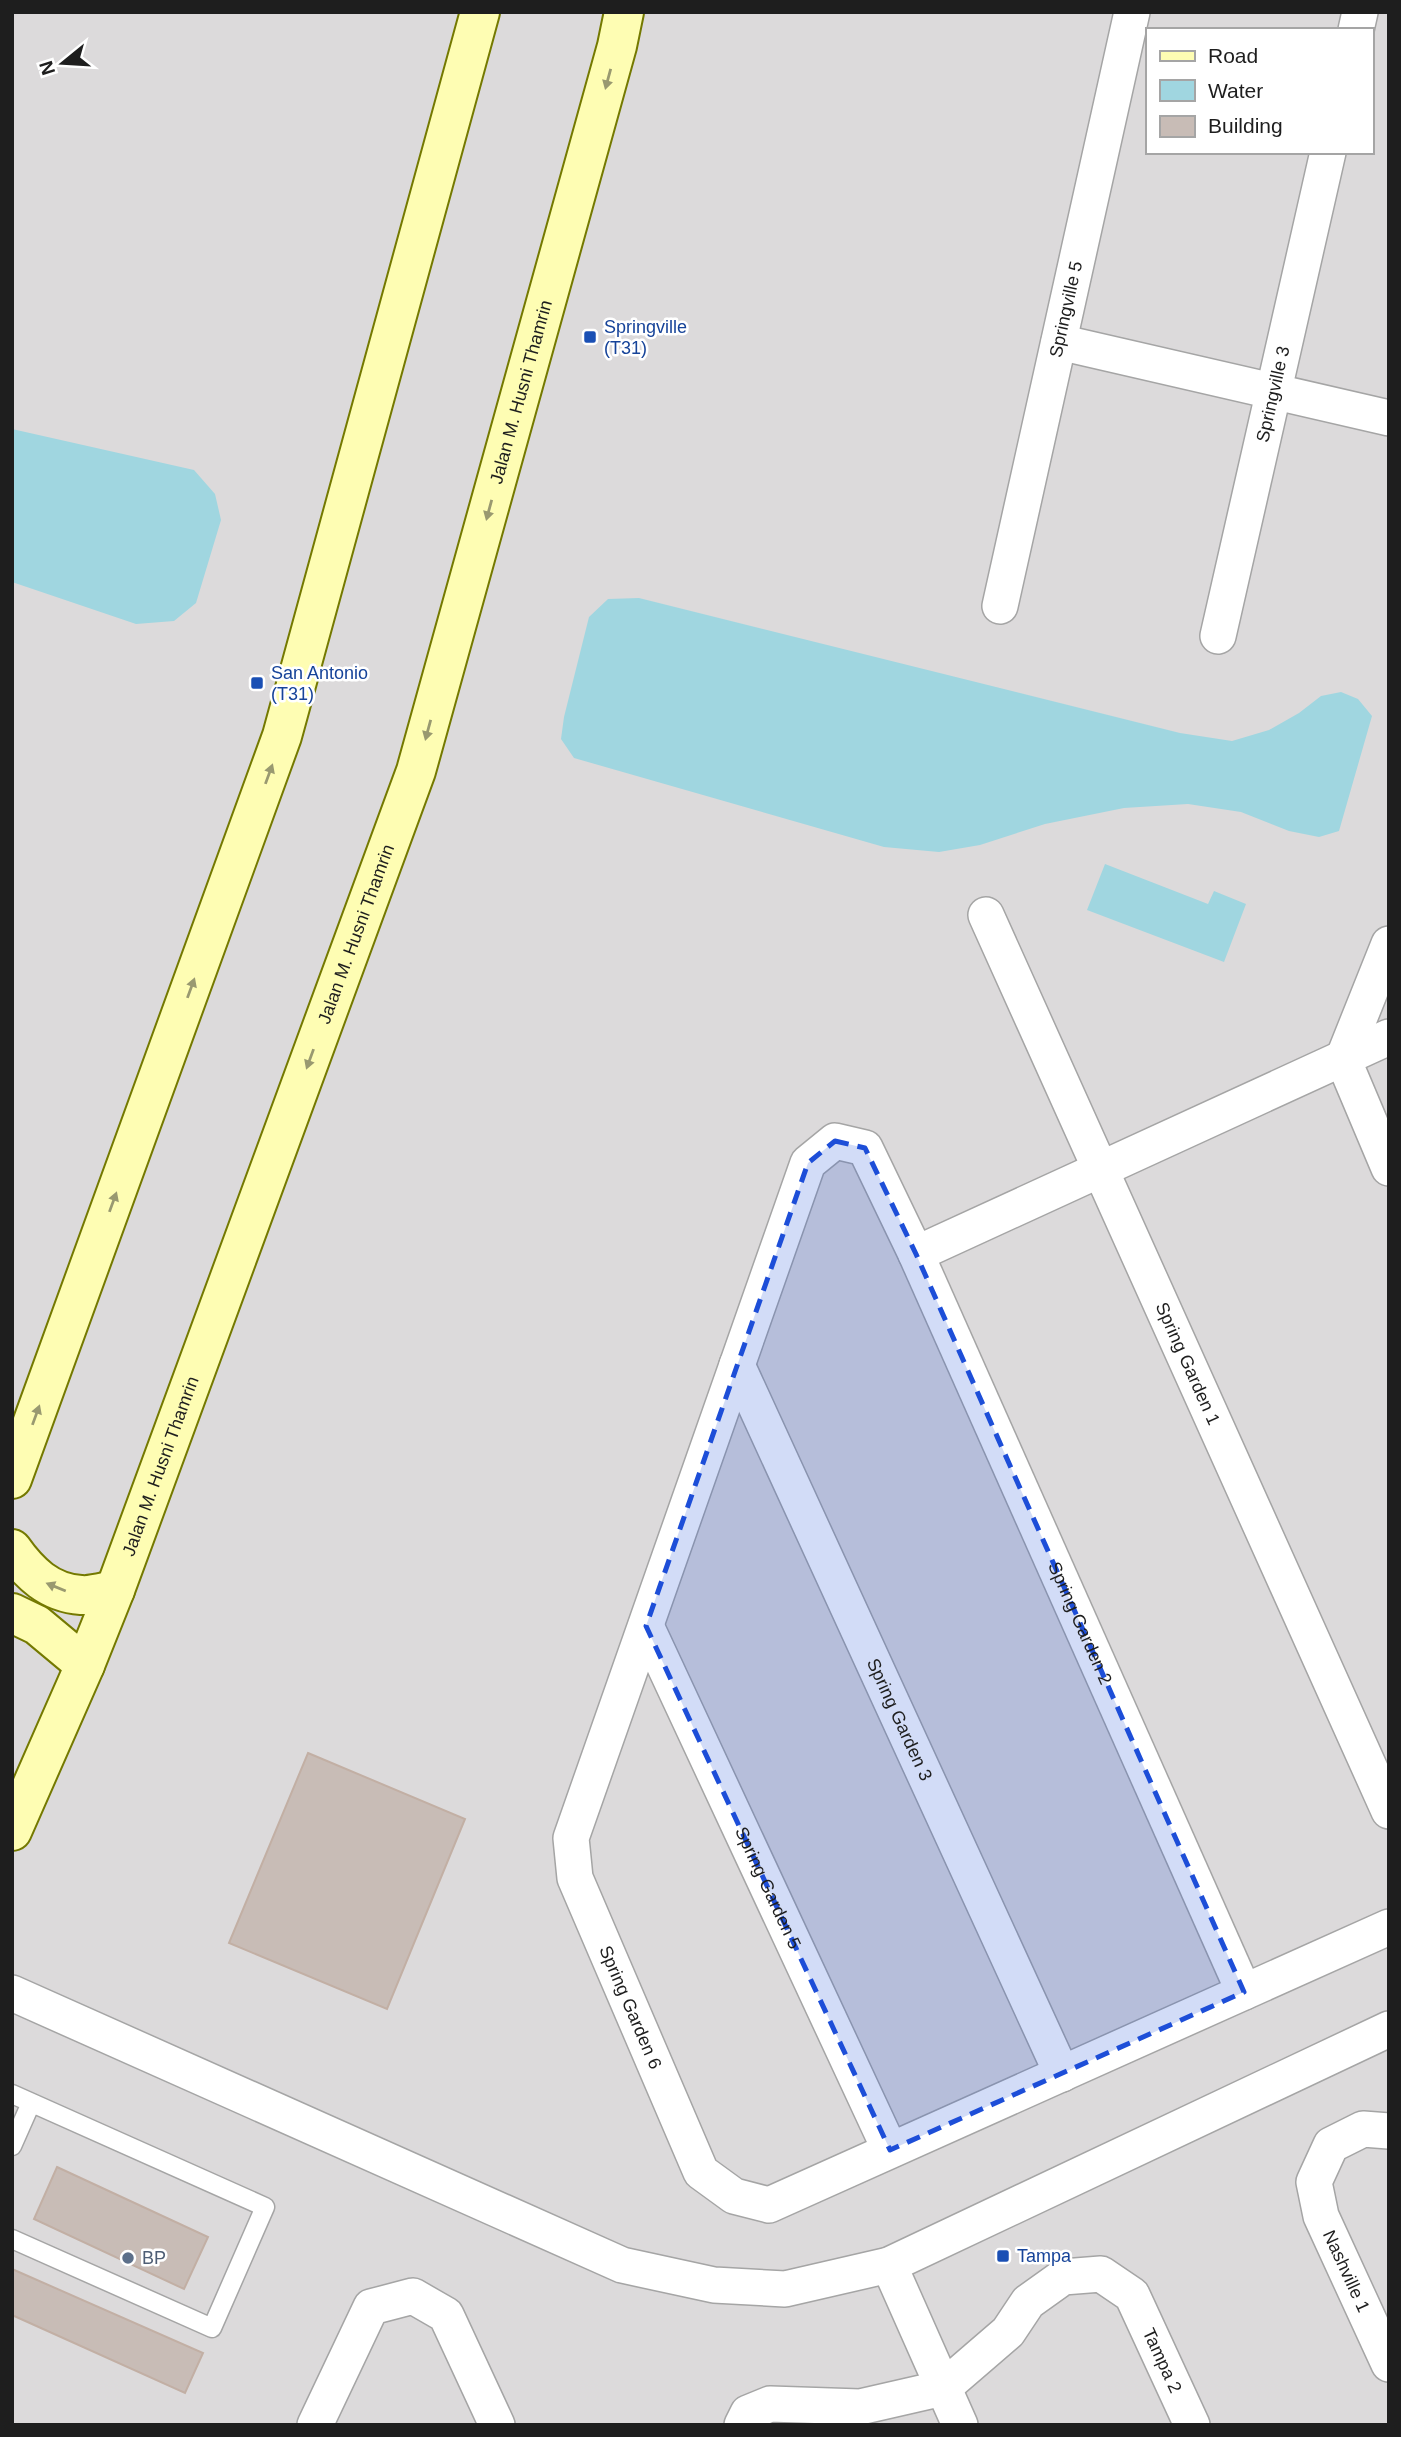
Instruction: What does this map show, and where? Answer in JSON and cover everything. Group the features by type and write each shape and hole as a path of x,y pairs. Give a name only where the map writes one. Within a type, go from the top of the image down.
{"main road":[{"path":"12,1479 282,736 480,12"},
{"name":"Jalan M. Husni Thamrin","path":"12,1830 115,1590 416,771 617,47 624,12"},
{"path":"12,1549 28,1571 53,1588 81,1595 115,1590"},
{"path":"12,1613 37,1625 85,1665"}],"street":[{"name":"Springville 5","path":"1000,606 1132,12"},
{"name":"Springville 3","path":"1218,636 1328,154"},
{"path":"1059,342 1389,418"},
{"name":"Spring Garden 1","path":"986,915 1389,1811"},
{"path":"1389,944 1342,1059 1389,1168"},
{"path":"916,1254 1389,1037"},
{"name":"Spring Garden 2","path":"737,1365 808,1163 835,1141 864,1148 916,1254 1244,1992"},
{"path":"646,1626 737,1365"},
{"name":"Spring Garden 3","path":"737,1365 1062,2074"},
{"name":"Spring Garden 6","path":"646,1626 572,1838 575,1878 701,2172 734,2196 769,2205 890,2150"},
{"name":"Spring Garden 5","path":"646,1626 890,2150"},
{"path":"890,2150 1389,1927"},
{"path":"12,1993 622,2265 714,2286 785,2289 889,2265 1389,2029"},
{"name":"Nashville 1","path":"1389,2131 1363,2129 1331,2145 1314,2182 1321,2216 1389,2364"},
{"path":"889,2265 960,2425"},
{"name":"Tampa 2","path":"943,2388 1008,2332 1028,2302 1063,2277 1101,2274 1132,2295 1192,2425"},
{"path":"315,2425 371,2307 413,2296 446,2315 497,2425"},
{"path":"742,2425 748,2413 770,2404 860,2407 943,2388"}],"lane":[{"path":"12,2094 265,2207 212,2328 12,2239"},
{"path":"12,2146 31,2103"}],"highlighted area":[{"path":"835,1141 865,1148 916,1254 1244,1992 890,2150 646,1626 808,1163"}],"shaded area":[{"path":"12,12 1389,12 1389,2425 12,2425"}],"water":[{"path":"12,429 194,470 215,494 221,520 196,603 174,621 136,624 12,582"},
{"path":"639,598 1180,733 1232,741 1269,730 1299,713 1321,696 1341,692 1358,699 1372,716 1339,831 1319,837 1289,831 1241,812 1188,804 1124,808 1045,824 980,845 939,852 884,847 574,758 561,739 589,617 608,599"},
{"path":"1105,864 1208,904 1214,891 1246,904 1224,962 1087,910"}],"building":[{"path":"308,1753 465,1819 387,2009 229,1943"},
{"path":"57,2167 208,2237 184,2289 34,2219"},
{"path":"12,2269 203,2353 185,2393 12,2315"}],"place":[{"name":"Springville (T31)","path":"590,337"},
{"name":"San Antonio (T31)","path":"257,683"},
{"name":"Tampa","path":"1003,2256"},
{"name":"BP","path":"128,2258"}]}
